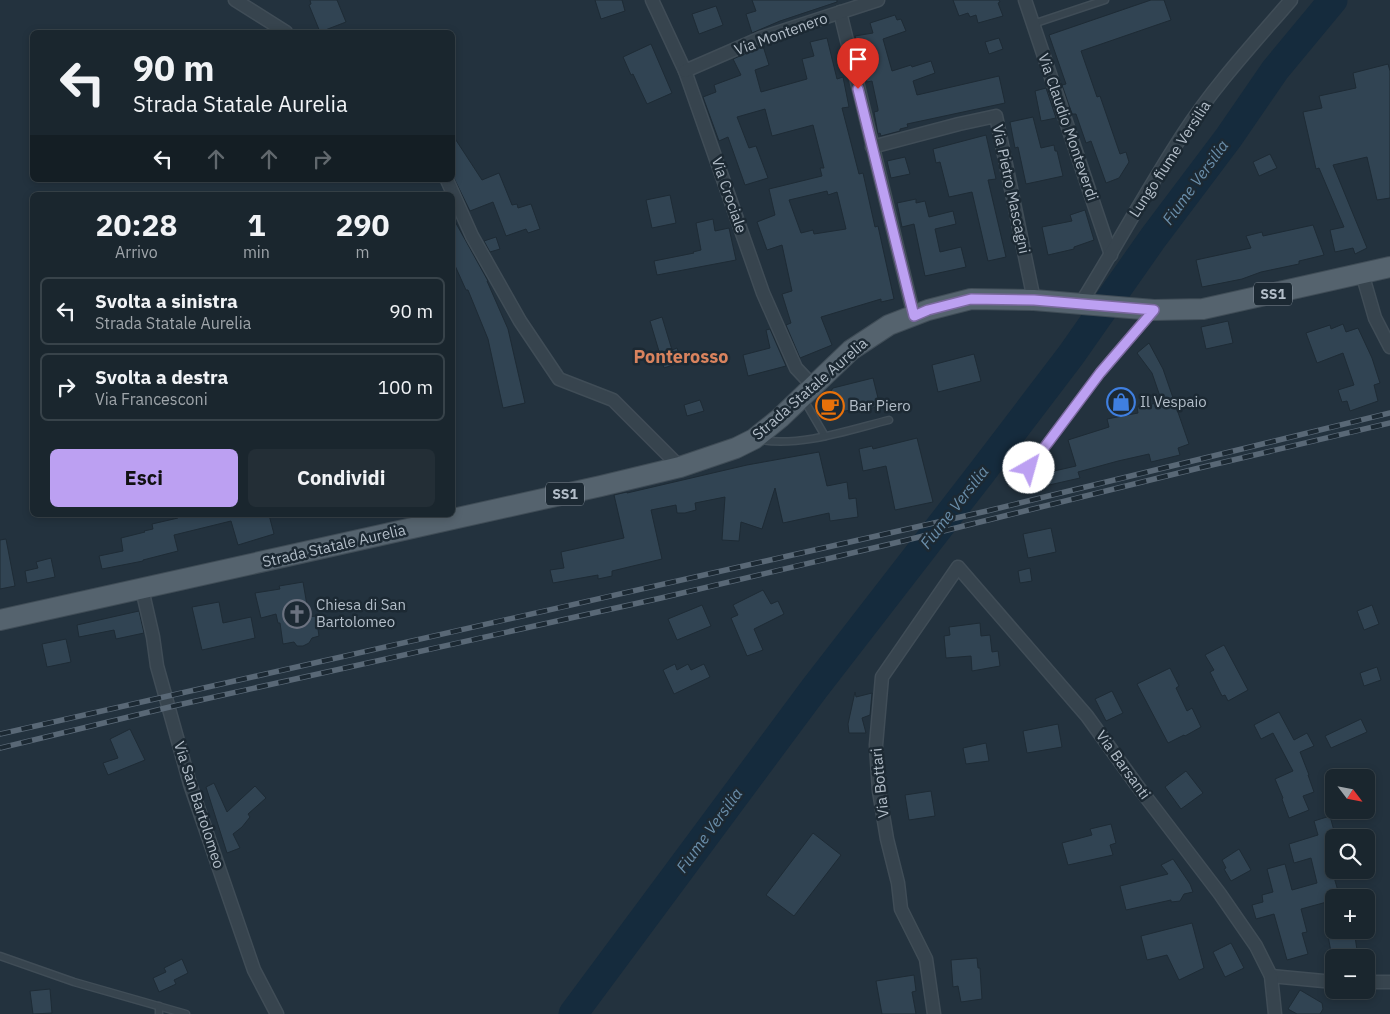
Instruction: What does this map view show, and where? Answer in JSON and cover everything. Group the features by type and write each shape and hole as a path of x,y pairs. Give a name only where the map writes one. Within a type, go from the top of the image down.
{"main road":[{"name":"Strada Statale Aurelia","path":"0,620 680,467 736,448 754,439 780,418 851,350 889,325 928,310 971,299 1034,300 1154,310 1203,309 1390,267"}],"street":[{"path":"235,0 283,30"},
{"name":"Via Crociale","path":"652,0 685,71 763,293 808,392"},
{"name":"Via Montenero","path":"685,71 761,38 878,0"},
{"name":"Via Claudio Monteverdi","path":"1025,0 1111,255"},
{"name":"Lungo fiume Versilia","path":"1085,304 1111,255 1183,133 1204,104 1291,0"},
{"path":"840,12 914,316"},
{"name":"Via Pietro Mascagni","path":"872,147 996,116 1034,300"},
{"path":"455,197 477,245 520,321 559,379 613,400 680,467"},
{"path":"1362,273 1375,318 1390,347"},
{"name":"Via Barsanti","path":"958,567 1087,716 1220,894 1256,946 1271,976 1276,1014"},
{"name":"Via Bottari","path":"934,1014 926,959 901,909 898,883 886,839 879,791 876,745 882,677 958,567"},
{"name":"Via San Bartolomeo","path":"142,589 162,688 190,784 254,970 277,1014"},
{"path":"1271,976 1325,981"},
{"path":"1375,982 1390,982"}],"lane":[{"path":"1033,24 1105,0"},
{"path":"1029,468 1100,373 1154,310"},
{"path":"808,392 824,436"},
{"path":"754,439 774,442 800,442 889,420"},
{"path":"0,956 74,982 186,1014"},
{"path":"159,1006 160,1014"}],"building":[{"path":"310,0 337,0 346,22 325,30 319,30 309,5 311,4"},
{"path":"595,0 622,0 625,11 601,19"},
{"path":"752,0 837,0 837,2 780,21 752,33 746,14 756,11"},
{"path":"953,0 999,0 1000,2 998,3 1003,16 978,23 976,15 970,17 968,13 959,16"},
{"path":"1151,0 1164,0 1171,20 1081,51 1097,97 1100,96 1120,154 1126,152 1129,162 1119,178 1106,183 1091,141 1086,143 1076,114 1072,114 1062,85 1066,84 1049,35"},
{"path":"716,6 723,25 699,34 692,14"},
{"path":"895,15 897,20 901,19 906,31 883,39 892,71 931,61 935,73 913,81 917,95 999,76 1005,103 907,124 908,127 900,129 900,131 881,136 880,133 878,134 874,112 878,111 878,109 872,81 867,82 855,36 873,33 870,23"},
{"path":"827,38 837,79 843,77 849,107 842,108 859,174 863,173 875,227 878,226 894,299 881,302 881,299 821,317 832,345 800,358 786,325 791,323 782,294 792,291 782,245 767,250 757,222 775,215 769,189 822,176 820,168 824,168 813,125 772,136 765,109 737,117 749,148 756,146 768,178 745,185 728,137 719,141 703,97 716,92 714,85 741,75 733,59 763,46 769,65 755,70 761,92 807,79 802,59 814,56 810,42","holes":["827,191 828,195 837,192 846,229 814,234 813,230 801,233 789,200"]},
{"path":"999,38 1003,49 989,54 985,42"},
{"path":"651,44 672,93 647,104 623,57"},
{"path":"1388,64 1390,71 1390,198 1377,200 1367,157 1333,165 1367,248 1355,254 1353,248 1335,252 1330,230 1344,227 1319,168 1316,169 1303,112 1322,108 1319,96 1356,88 1353,73"},
{"path":"1046,88 1056,118 1041,121 1035,91"},
{"path":"1033,117 1041,148 1054,145 1063,176 1026,184 1018,147 1015,148 1010,122"},
{"path":"986,135 996,179 988,180 1006,257 988,261 972,192 949,197 940,162 936,163 933,149"},
{"path":"455,139 482,180 499,173 512,205 517,204 518,208 531,204 540,229 528,233 526,229 506,236 493,202 470,211 455,180"},
{"path":"1270,154 1277,168 1259,176 1253,162"},
{"path":"905,157 910,174 891,178 887,161"},
{"path":"670,195 676,223 652,228 646,200"},
{"path":"916,199 916,203 925,201 929,217 953,211 956,224 935,229 940,252 961,247 966,267 925,276 914,224 902,227 897,203"},
{"path":"1085,210 1094,240 1074,247 1074,249 1048,255 1042,227 1072,221 1070,215"},
{"path":"713,219 715,231 729,228 736,260 657,275 654,261 701,250 696,223"},
{"path":"455,221 488,281 508,329 525,403 503,408 488,339 468,290 466,290 455,266"},
{"path":"1313,225 1324,255 1299,261 1299,264 1261,272 1242,279 1202,287 1196,260 1251,248 1246,236 1262,232 1263,236"},
{"path":"496,237 500,249 490,252 484,241"},
{"path":"662,317 672,350 677,348 682,362 664,368 650,321"},
{"path":"1228,321 1233,343 1206,349 1201,327"},
{"path":"1343,324 1346,332 1358,328 1372,358 1380,383 1374,385 1378,401 1350,411 1347,401 1342,402 1338,390 1354,385 1343,353 1317,363 1306,333 1330,325 1331,329"},
{"path":"770,329 786,366 748,376 743,355 770,348 766,330"},
{"path":"1149,343 1163,369 1189,444 1178,448 1180,455 1151,462 1149,454 1118,461 1078,472 1080,478 1027,490 1037,475 1076,466 1068,440 1109,427 1107,419 1138,413 1137,407 1162,402 1152,373 1137,353"},
{"path":"974,354 981,381 938,392 932,365"},
{"path":"873,378 880,406 868,409 867,406 828,415 825,400 833,388"},
{"path":"700,400 704,411 687,416 684,405"},
{"path":"917,438 933,502 895,510 886,466 863,471 859,449 872,446 873,449"},
{"path":"819,452 827,486 847,482 849,499 856,498 858,517 830,521 829,513 783,523 775,488 762,529 741,522 739,541 722,540 725,497 695,503 696,510 685,513 677,513 676,505 651,510 662,559 612,571 612,576 598,579 598,575 553,583 550,570 564,568 561,552 624,538 614,495 747,465"},
{"path":"270,517 274,534 238,545 231,521 174,535 178,551 143,561 102,569 99,556 123,551 121,538 153,529 152,524 178,518"},
{"path":"1051,528 1056,552 1028,558 1023,534"},
{"path":"6,539 15,586 0,589 0,540"},
{"path":"51,558 55,577 27,583 25,571 38,568 36,562"},
{"path":"1030,568 1032,581 1020,583 1018,571"},
{"name":"Chiesa di San Bartolomeo","path":"303,582 309,617 316,616 319,636 312,638 309,643 303,646 297,646 294,642 283,644 280,623 278,623 276,614 261,618 255,593 280,589 279,586"},
{"path":"763,590 771,604 778,601 784,614 754,629 763,650 747,656 731,618 738,615 733,605"},
{"path":"219,602 223,623 251,617 255,638 202,650 192,607"},
{"path":"702,605 711,626 677,640 668,619"},
{"path":"1372,605 1379,624 1364,630 1357,611"},
{"path":"139,611 144,633 116,639 114,630 79,637 77,625"},
{"path":"980,623 981,636 990,635 992,652 998,651 1000,666 972,671 971,656 946,658 944,636 950,635 949,627"},
{"path":"66,639 71,662 47,667 42,644"},
{"path":"1224,645 1248,690 1228,701 1225,695 1222,696 1210,672 1214,670 1205,655"},
{"path":"675,664 677,670 688,664 691,670 704,664 710,677 674,694 663,670"},
{"path":"1377,667 1381,680 1364,686 1360,673"},
{"path":"1170,668 1179,686 1176,688 1187,711 1192,708 1201,727 1168,743 1137,684"},
{"path":"1112,691 1123,713 1106,721 1095,699"},
{"path":"855,692 856,697 872,693 870,715 862,718 866,733 849,733 848,724"},
{"path":"1279,712 1294,740 1307,733 1314,746 1300,752 1314,792 1303,796 1309,810 1289,818 1275,779 1293,771 1273,733 1261,739 1254,725"},
{"path":"1361,719 1367,732 1331,748 1325,736"},
{"path":"1058,724 1062,747 1027,753 1023,731"},
{"path":"130,729 145,760 108,775 103,763 118,758 110,739"},
{"path":"986,743 989,761 966,764 963,748"},
{"path":"1186,771 1203,793 1181,809 1165,787"},
{"path":"214,783 227,812 255,786 266,798 248,814 250,817 233,834 240,848 227,853 206,787"},
{"path":"931,791 935,816 909,820 905,795"},
{"path":"1325,818 1331,819 1334,829 1325,829 1325,879 1335,879 1337,889 1325,889 1325,902 1301,909 1307,932 1302,933 1308,954 1287,960 1274,914 1256,919 1252,905 1263,902 1262,895 1273,892 1267,869 1285,864 1292,890 1317,883 1311,858 1294,863 1289,844 1318,835 1314,821"},
{"path":"1111,824 1116,843 1110,845 1113,855 1068,865 1062,843 1092,835 1090,829"},
{"path":"813,833 841,855 794,916 766,895"},
{"path":"1239,849 1251,870 1231,881 1224,869 1226,868 1222,860"},
{"path":"1173,859 1190,884 1193,892 1184,894 1180,901 1171,902 1171,900 1126,910 1120,886 1168,874 1161,865"},
{"path":"1192,923 1204,968 1179,980 1167,955 1147,960 1141,936"},
{"path":"1329,939 1355,939 1357,949 1330,949"},
{"path":"1231,943 1244,968 1225,977 1213,952"},
{"path":"977,958 978,968 980,968 982,999 961,1002 958,986 953,987 951,960"},
{"path":"182,959 188,973 174,980 176,984 159,992 153,978 166,972 164,968"},
{"path":"914,975 916,991 912,992 916,1014 882,1014 876,981"},
{"path":"50,989 52,1013 33,1014 30,991"},
{"path":"1300,990 1322,1003 1323,1009 1320,1014 1297,1014 1288,1009"}],"waterway":[{"name":"Fiume Versilia","path":"573,1014 814,689 1071,355 1153,238 1229,137 1275,70 1333,0"}],"railway":[{"path":"0,734 987,511 1390,413"},
{"path":"0,748 178,705 661,598 1390,423"}],"place":[{"name":"Il Vespaio","path":"1121,402"},
{"name":"Bar Piero","path":"830,406"},
{"name":"Chiesa di San Bartolomeo","path":"297,614"}],"district":[{"name":"Ponterosso","path":"681,357"}],"route":[{"path":"858,89 914,316 928,310 971,299 1034,300 1154,310 1100,373 1029,468"}]}
